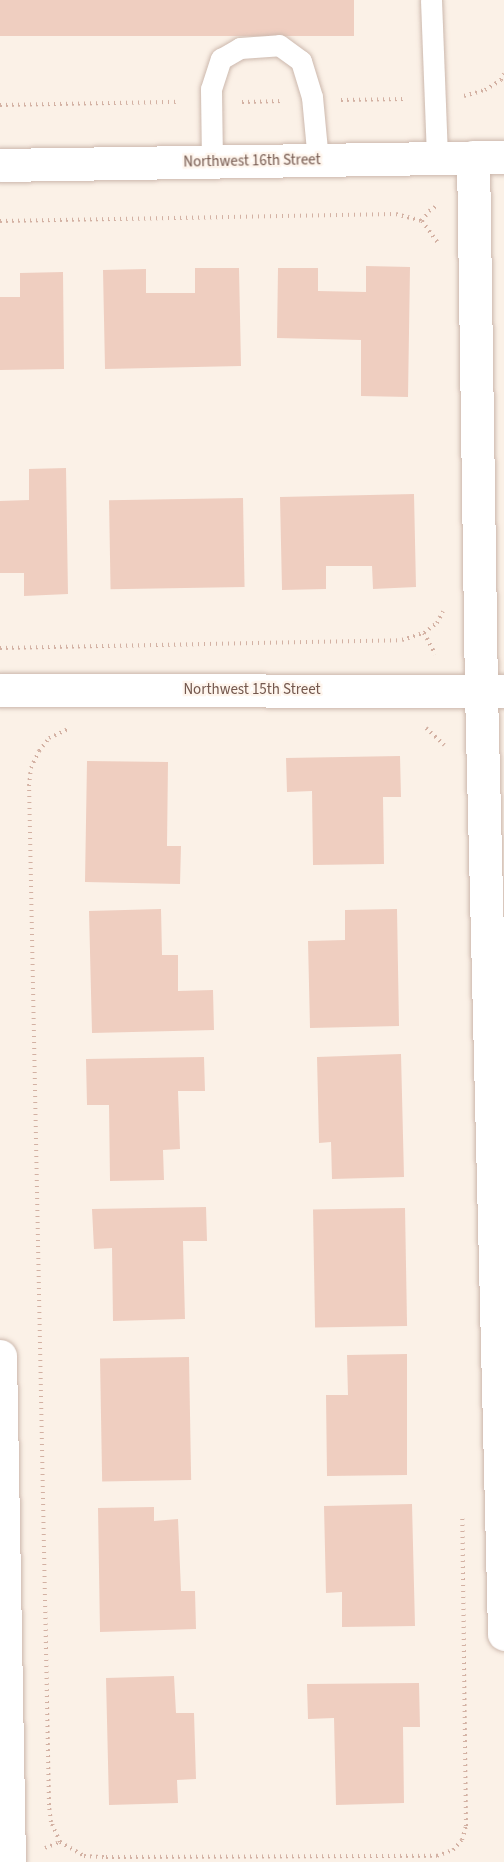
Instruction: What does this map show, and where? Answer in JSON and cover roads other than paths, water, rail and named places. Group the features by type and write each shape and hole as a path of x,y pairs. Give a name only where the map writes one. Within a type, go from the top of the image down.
{"street":[{"name":"Northwest 16th Street","path":"0,165 488,157"},
{"path":"488,157 504,1634"},
{"name":"Northwest 15th Street","path":"0,690 492,691"},
{"path":"0,1356 9,1858"}],"lane":[{"path":"431,0 436,158"},
{"path":"212,162 211,89 222,59 240,48 279,45 301,61 312,101 318,160"}]}
